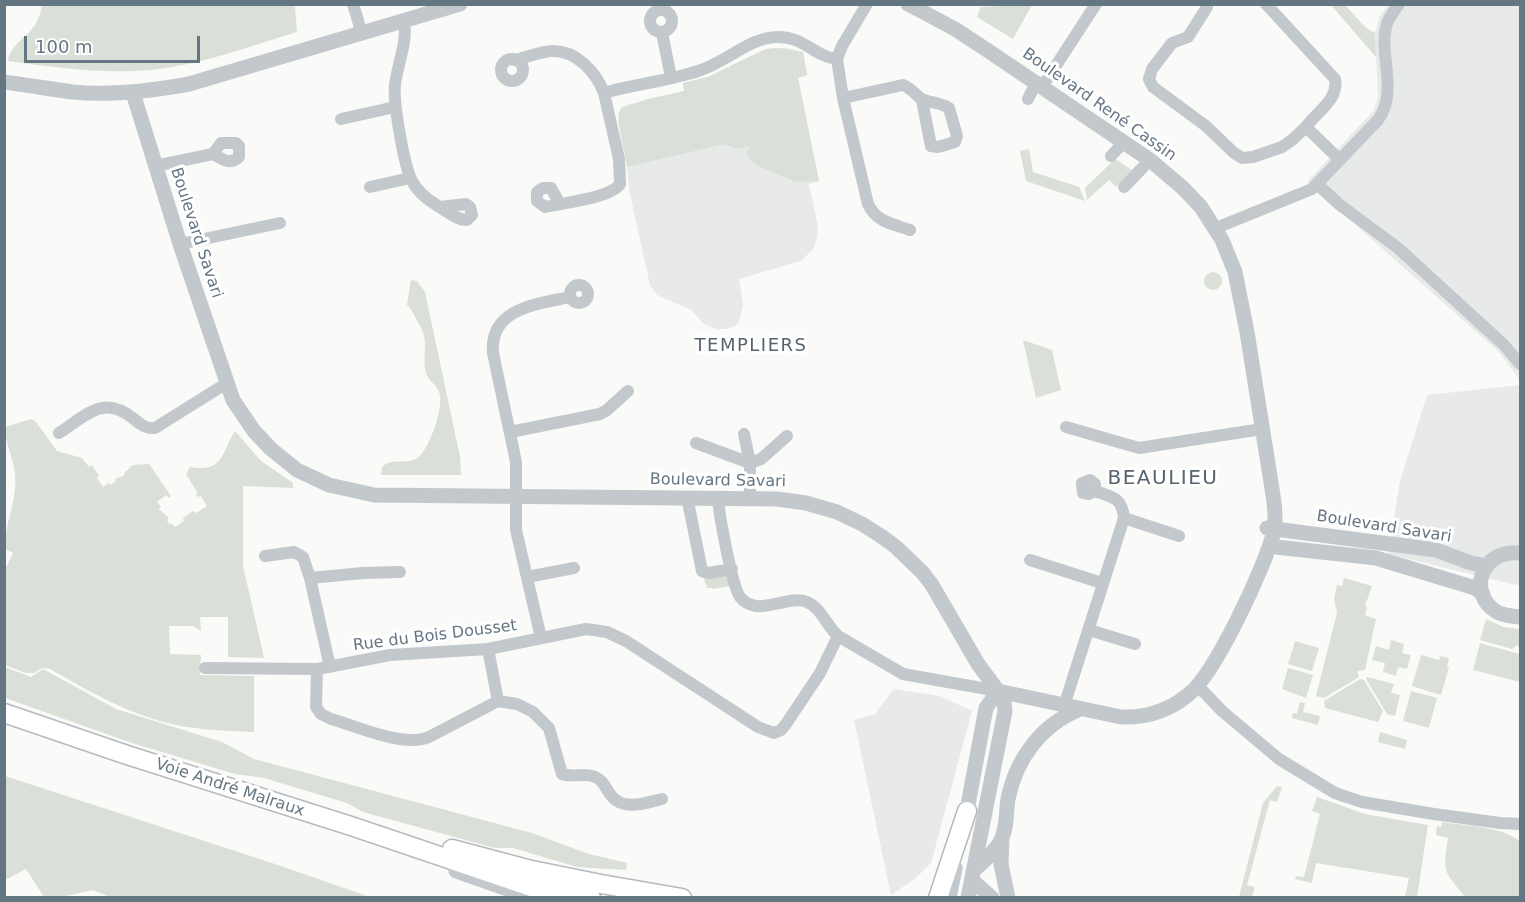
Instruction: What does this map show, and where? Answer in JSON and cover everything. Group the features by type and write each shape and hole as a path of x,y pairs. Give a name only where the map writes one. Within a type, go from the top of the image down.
{"main road":[{"name":"Voie André Malraux","path":"4,713 457,861 515,883 564,897"},
{"path":"938,897 967,811"},
{"path":"351,826 460,850 527,869 682,897"},
{"name":"Voie André Malraux","path":"457,861 591,897"}],"street":[{"path":"354,4 362,34"},
{"path":"4,82 75,92 133,93 189,84 460,4"},
{"path":"867,4 842,46 837,59 843,98 862,185 871,210 880,220 910,230"},
{"name":"Boulevard René Cassin","path":"908,4 955,29 1150,160 1183,188 1216,228 1234,272 1262,429 1275,515 1271,537"},
{"path":"1028,99 1096,4"},
{"path":"1207,5 1188,37 1172,43 1152,69 1149,79 1153,87 1206,126 1242,158 1253,157 1287,144 1333,97 1336,88 1335,79 1266,4"},
{"path":"1216,228 1307,191 1317,184 1378,120 1385,108 1388,95 1387,26 1399,4"},
{"path":"404,22 406,32 395,88 395,107 410,178 421,193 440,207"},
{"path":"662,33 671,77"},
{"path":"604,93 700,70 750,44 775,38 796,40 826,57 837,59"},
{"path":"515,60 551,51 565,53 576,58 588,68 600,82 604,93 619,159 620,184 611,192 560,204"},
{"path":"843,98 900,85 911,89 922,100"},
{"name":"Boulevard Savari","path":"133,93 180,244 227,383 243,416 265,443 284,461 315,480 346,490 374,495 687,497 791,501 823,508 862,524 896,547 923,573 978,664 998,691"},
{"path":"340,119 395,107"},
{"path":"1306,127 1340,160"},
{"path":"1111,156 1124,142"},
{"path":"155,166 213,154"},
{"path":"1124,187 1150,160"},
{"path":"370,188 410,178"},
{"path":"1317,184 1413,261 1504,345 1521,364"},
{"path":"180,244 280,223"},
{"path":"541,638 516,530 516,462 493,353 495,334 504,320 514,311 570,297"},
{"path":"59,433 97,409 107,406 119,408 142,426 154,428 227,383"},
{"path":"510,432 600,414 608,410 628,391"},
{"path":"1066,427 1140,448 1262,429"},
{"path":"744,434 750,463 750,499"},
{"path":"696,443 750,463 761,459 787,436"},
{"path":"1064,706 1124,518 1120,502 1095,491"},
{"path":"687,497 702,571 713,573 732,569"},
{"path":"718,498 738,594 746,603 759,606 797,600 805,602 817,609 838,636 903,674 1121,717 1146,716 1170,708 1198,687 1232,628 1251,602 1271,537 1376,558 1475,588 1498,612 1521,617"},
{"path":"1124,518 1179,536"},
{"name":"Boulevard Savari","path":"1271,537 1436,550 1487,566"},
{"path":"265,556 294,552 303,557 310,578 323,668 316,708 321,714 405,740 416,741 429,737 498,701 522,706 543,720 551,732 562,774 567,776 585,774 597,777 612,797 625,805 662,798"},
{"path":"1483,594 1482,575 1494,557 1521,554"},
{"path":"1030,560 1102,583"},
{"path":"527,577 573,568"},
{"path":"310,578 400,572"},
{"name":"Rue du Bois Dousset","path":"205,668 323,668 390,655 488,649 586,629 613,634 626,641 758,727 774,733 786,724 820,673 838,636"},
{"path":"1089,630 1135,644"},
{"path":"488,649 498,701"},
{"path":"1198,687 1222,711 1279,759 1335,793 1362,802 1434,814 1521,824"},
{"path":"949,897 986,708 998,691"},
{"path":"968,897 1005,711 1004,702 998,691"},
{"path":"1008,897 1001,864 1002,838 1014,777 1025,756 1048,728 1066,715 1080,709"},
{"path":"351,826 454,870 533,897"},
{"path":"973,875 1002,838"},
{"path":"973,875 992,897"}],"shaded area":[{"path":"42,4 295,5 297,32 211,58 140,71 102,71 8,61 14,47 36,24"},
{"path":"1032,5 1013,39 977,17 981,7"},
{"path":"1331,5 1345,5 1366,28 1375,33 1376,57"},
{"path":"1388,5 1520,5 1520,380 1498,351 1307,182 1374,110 1378,98 1375,33 1380,16"},
{"path":"778,48 803,52 807,75 798,78 819,181 796,182 756,165 748,157 747,152 750,146 738,149 724,144 627,167 618,121 621,108 684,91 683,83 708,77 728,67 731,71 730,66 766,49"},
{"path":"787,48 803,52 807,75 798,78 819,181 809,184 818,226 817,237 814,248 801,261 739,279 743,304 740,320 735,326 716,329 704,324 691,310 657,295 650,285 630,194 618,113 627,105 684,91 683,83 708,77 766,49"},
{"path":"1029,149 1033,172 1079,187 1085,201 1026,181 1020,151"},
{"path":"1115,159 1132,170 1116,187 1109,180 1087,200 1085,188"},
{"path":"1213,272 1219,275 1222,281 1219,287 1213,290 1207,287 1204,281 1207,275"},
{"path":"411,280 417,281 425,292 460,457 461,475 381,475 382,467 386,464 411,461 420,456 432,435 440,406 439,392 426,373 425,341 422,330 407,305"},
{"path":"1023,340 1052,350 1061,390 1036,398"},
{"path":"1520,385 1520,586 1388,554 1400,481 1427,395"},
{"path":"31,419 36,422 57,451 82,458 89,467 92,465 103,487 109,483 111,485 116,481 115,479 125,475 124,473 133,465 149,464 171,496 169,498 166,495 157,502 161,507 159,509 169,518 167,520 169,524 175,527 193,511 196,513 207,506 201,496 198,497 196,494 186,474 190,467 209,467 220,460 235,431 261,461 293,483 293,488 243,486 243,566 264,658 228,657 228,617 200,617 201,631 193,626 169,626 170,654 201,655 200,675 254,676 254,732 195,728 159,721 111,702 50,669 42,668 34,673 26,673 5,665 5,566 13,553 5,549 5,540 13,502 15,473 5,427"},
{"path":"728,574 731,586 707,588 704,579"},
{"path":"1344,578 1372,586 1365,606 1367,607 1365,615 1376,619 1365,670 1357,671 1359,677 1324,698 1316,696 1337,613 1334,599 1337,585 1342,586"},
{"path":"1486,619 1503,627 1520,629 1520,649 1517,645 1512,649 1480,640"},
{"path":"1391,640 1404,644 1402,653 1411,655 1407,669 1398,667 1396,676 1383,672 1385,663 1372,660 1376,646 1389,650"},
{"path":"1295,641 1319,648 1312,671 1288,664"},
{"path":"1480,643 1520,654 1520,682 1473,670"},
{"path":"1421,655 1439,660 1440,656 1449,658 1447,667 1449,667 1441,695 1412,686"},
{"path":"5,667 31,677 43,669 116,709 222,742 254,759 532,833 589,854 627,863 626,870 577,867 513,848 495,848 363,812 347,803 264,778 235,774 132,743 5,698"},
{"path":"1288,668 1313,675 1306,698 1282,689"},
{"path":"1367,677 1394,684 1391,693 1400,695 1395,716 1387,714 1366,679"},
{"path":"1360,679 1364,680 1383,711 1378,722 1325,708 1324,701"},
{"path":"894,689 940,696 972,711 931,863 916,878 891,895 854,720 875,714"},
{"path":"1411,691 1437,698 1429,728 1403,721"},
{"path":"1300,702 1305,703 1303,712 1320,716 1318,725 1292,718 1293,713 1297,714"},
{"path":"1380,732 1407,740 1405,749 1378,742"},
{"path":"5,776 370,897 113,898 93,890 61,897 44,897 26,869 5,880"},
{"path":"1277,786 1282,787 1277,802 1270,800 1247,885 1255,887 1252,897 1239,897 1263,803"},
{"path":"1317,797 1365,814 1428,825 1417,897 1405,897 1409,878 1316,863 1312,883 1295,879 1296,876 1304,877 1320,814 1312,811"},
{"path":"1442,822 1493,829 1520,841 1520,897 1465,897 1446,870 1448,838 1436,835 1437,826 1441,827"}],"district":[{"name":"TEMPLIERS","path":"751,346"},
{"name":"BEAULIEU","path":"1163,479"}]}
